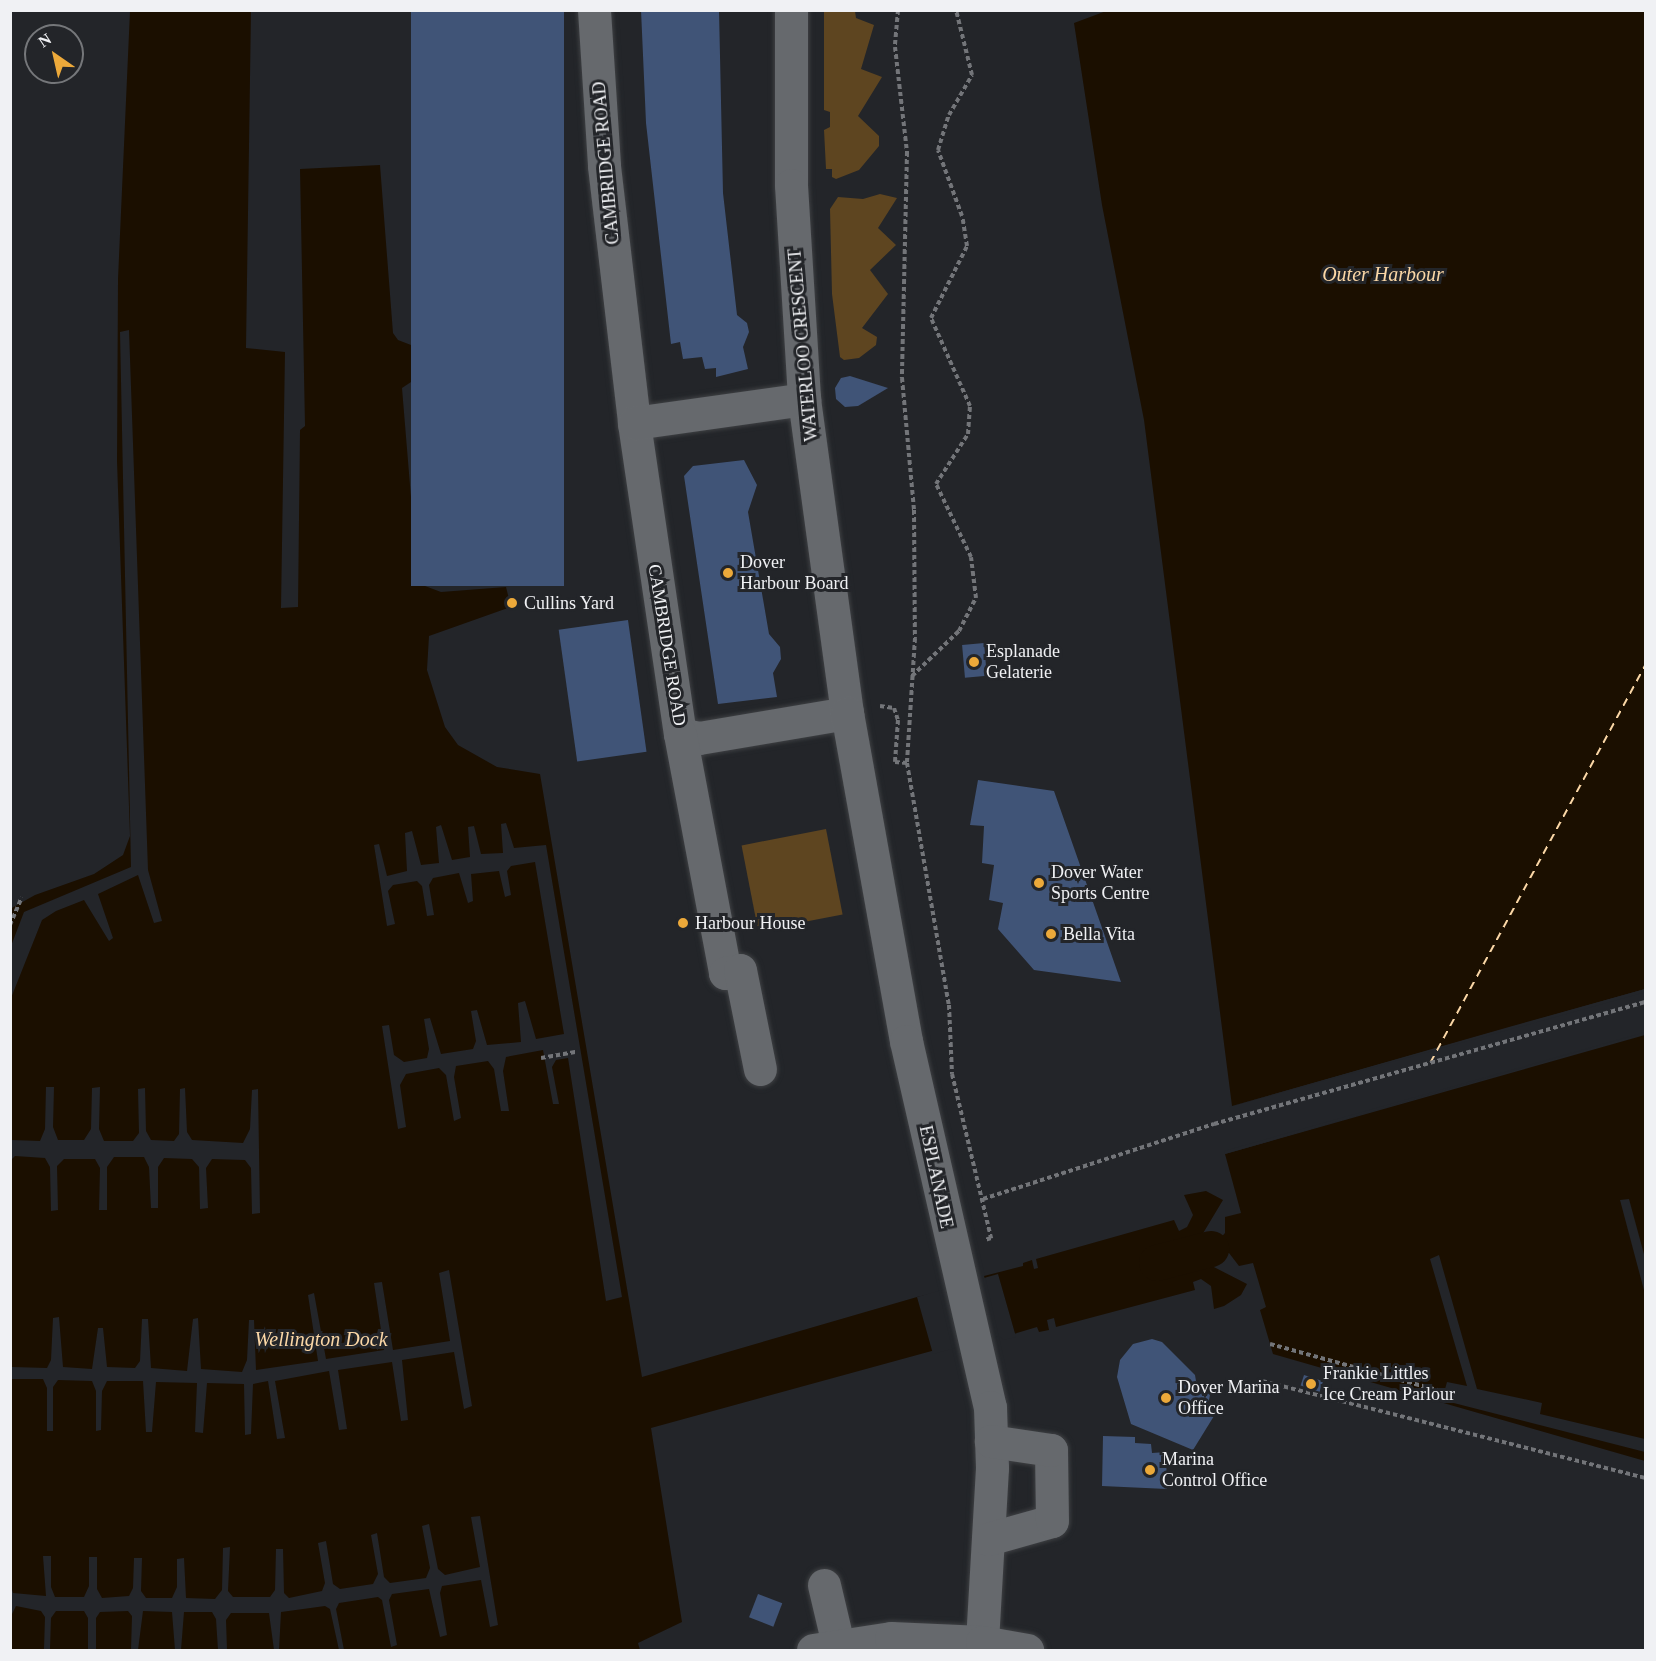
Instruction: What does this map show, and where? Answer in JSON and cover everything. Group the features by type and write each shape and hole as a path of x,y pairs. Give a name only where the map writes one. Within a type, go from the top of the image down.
{"street":[{"name":"CAMBRIDGE ROAD","path":"594,10 603,166 634,423 680,734 699,738 848,713"},
{"name":"WATERLOO CRESCENT","path":"791,10 791,185 804,399 848,713"},
{"path":"634,423 804,399"},
{"name":"ESPLANADE","path":"848,713 906,1041 990,1407 988,1539 982,1642"},
{"path":"680,734 724,973 740,970 760,1069"},
{"path":"988,1539 1052,1521 1051,1450 991,1441"},
{"path":"824,1585 825,1647 891,1638 982,1642 1027,1650"}],"path":[{"path":"898,10 895,47 906,152 903,388 914,510 915,638 907,763 949,1005 952,1074 961,1110"},
{"path":"911,677 959,631 976,598 970,557 936,484 969,434 970,406 931,318 967,246 962,216 938,150 949,115 972,75 956,10"},
{"path":"10,924 22,897"},
{"path":"983,1199 1214,1124 1646,1002"},
{"path":"541,1058 576,1052"},
{"path":"1270,1344 1455,1395"},
{"path":"1262,1381 1646,1478"}],"shaded area":[{"path":"824,11 855,11 856,18 874,25 861,69 882,77 858,116 879,136 879,146 859,170 836,179 832,177 832,169 826,169 824,130 830,127 830,112 824,110"},
{"path":"880,194 897,198 878,228 896,245 870,270 888,294 862,328 877,337 876,345 859,358 844,360 840,357 832,294 830,209 838,197 863,199"},
{"path":"826,829 843,914 758,931 742,845"}],"water":[{"name":"Outer Harbour","path":"1109,10 1645,11 1645,989 1232,1106 1144,420 1102,205 1074,23"},
{"name":"Wellington Dock","path":"130,11 251,11 246,348 285,352 281,608 298,607 300,430 305,426 300,169 380,165 393,333 398,340 411,345 414,380 402,388 417,570 425,586 441,592 506,587 511,607 429,636 427,670 445,727 458,745 497,767 540,774 642,1377 917,1297 986,1282 984,1276 1023,1266 1023,1263 1032,1260 1034,1269 1038,1268 1036,1259 1174,1220 1179,1231 1187,1227 1193,1215 1184,1195 1206,1191 1223,1200 1202,1235 1208,1264 1247,1284 1241,1295 1224,1306 1214,1309 1211,1286 1201,1279 1193,1282 1195,1290 1056,1327 1054,1318 1047,1320 1049,1330 1039,1332 1037,1327 1004,1337 1001,1332 651,1428 682,1622 638,1643 640,1650 11,1650 10,909 35,895 94,874 123,855 130,836 117,461 118,279"},
{"path":"1645,1035 1645,1461 1273,1354 1260,1310 1266,1307 1253,1263 1239,1266 1229,1253 1211,1249 1225,1233 1225,1217 1241,1213 1225,1154"}],"pier":[{"path":"129,330 148,870 162,921 154,923 138,875 98,894 113,938 109,941 84,900 56,911 42,920 11,998 11,946 24,912 131,867 120,332"},
{"path":"506,823 514,848 546,845 622,1297 606,1301 568,1058 556,1060 552,1067 559,1104 553,1104 543,1050 506,1057 503,1071 509,1111 501,1111 494,1069 488,1061 456,1066 454,1077 461,1118 454,1121 446,1075 439,1068 406,1074 400,1085 406,1127 398,1129 382,1026 389,1025 394,1055 404,1062 427,1058 429,1049 424,1019 430,1018 441,1054 473,1049 476,1041 471,1011 477,1010 487,1045 521,1042 518,1003 525,1001 536,1039 564,1034 535,862 511,866 507,871 511,895 505,897 499,871 471,874 473,901 468,903 459,873 433,878 429,885 434,915 427,916 422,886 417,881 393,885 388,891 395,924 387,926 374,845 379,844 387,876 407,871 405,833 412,831 421,865 439,863 436,827 441,825 452,860 470,857 468,827 474,826 481,854 503,853 501,824"},
{"path":"1645,989 1646,992 1229,1107 1509,1027"},
{"path":"1645,1032 1225,1154 1224,1151"},
{"path":"46,1087 54,1087 53,1127 58,1140 84,1140 91,1129 92,1088 100,1087 99,1129 104,1141 133,1141 139,1133 138,1089 145,1088 146,1131 151,1140 174,1141 179,1134 180,1089 185,1088 187,1132 192,1140 243,1143 250,1129 252,1090 258,1089 260,1213 252,1214 251,1168 245,1160 212,1159 206,1168 208,1208 200,1209 199,1167 192,1159 164,1158 158,1167 158,1208 151,1208 149,1167 144,1157 114,1157 107,1167 107,1210 99,1210 100,1168 95,1159 64,1159 57,1166 58,1210 51,1211 50,1167 45,1158 15,1156 10,1161 11,1140 40,1141 45,1129"},
{"path":"1629,1199 1645,1258 1645,1294 1620,1200"},
{"path":"1439,1255 1477,1389 1542,1403 1540,1414 1645,1439 1645,1452 1442,1400 1447,1382 1467,1386 1430,1259"},
{"path":"449,1270 472,1406 464,1409 454,1352 402,1360 408,1420 401,1421 392,1362 338,1370 347,1429 339,1430 329,1371 275,1381 285,1438 277,1439 268,1381 253,1384 251,1434 245,1435 244,1384 207,1383 203,1433 195,1432 197,1383 156,1382 152,1432 146,1432 143,1381 107,1381 102,1391 101,1430 96,1431 96,1391 92,1381 58,1380 53,1387 53,1431 47,1431 47,1388 43,1379 11,1379 11,1362 12,1367 47,1368 51,1360 53,1318 59,1317 63,1367 92,1369 98,1328 103,1328 107,1367 135,1368 140,1361 142,1319 148,1319 151,1368 187,1371 193,1319 198,1318 201,1369 242,1372 247,1360 249,1320 254,1320 256,1370 318,1361 308,1295 314,1293 326,1359 384,1350 374,1283 382,1282 393,1350 450,1341 439,1273"},
{"path":"998,1274 1016,1337 1003,1340 1000,1336 933,1354 917,1297"},
{"path":"480,1516 498,1625 490,1627 481,1580 442,1586 440,1593 447,1635 440,1637 429,1589 392,1594 389,1600 397,1645 391,1647 382,1600 378,1597 339,1603 336,1609 344,1650 339,1650 330,1609 325,1606 281,1612 279,1650 274,1650 269,1613 231,1613 226,1620 227,1650 218,1650 216,1619 212,1612 184,1612 181,1650 175,1650 172,1612 143,1611 138,1650 131,1650 132,1616 128,1611 100,1612 96,1618 96,1650 88,1650 88,1618 84,1611 56,1611 51,1618 50,1649 44,1649 45,1617 41,1611 16,1606 12,1614 11,1647 11,1586 13,1593 46,1596 43,1556 51,1556 51,1587 55,1597 84,1597 89,1586 89,1557 97,1557 97,1589 102,1598 129,1596 133,1588 134,1558 142,1558 141,1591 146,1598 172,1598 177,1587 177,1559 184,1558 186,1598 215,1599 222,1590 223,1548 230,1547 228,1591 233,1597 270,1597 275,1590 276,1549 283,1549 284,1593 289,1598 322,1591 325,1583 318,1543 326,1541 333,1584 340,1589 373,1584 378,1574 371,1535 377,1533 384,1577 390,1583 426,1578 430,1568 422,1526 429,1524 438,1569 445,1575 480,1567 471,1517"}],"building":[{"path":"411,10 564,10 564,586 411,586"},
{"path":"641,10 719,10 723,193 737,315 747,323 749,332 743,347 748,369 716,377 716,368 705,369 702,357 683,359 680,342 671,344 646,123"},
{"path":"850,376 888,388 858,406 845,407 836,399 835,388 841,378"},
{"name":"Dover Harbour Board","path":"744,460 757,485 748,512 769,634 780,647 781,659 773,673 777,697 718,704 684,476 693,466"},
{"path":"628,620 647,752 577,761 559,630"},
{"path":"984,643 987,676 965,678 962,645"},
{"name":"Dover Water Sports Centre","path":"978,780 1054,791 1121,982 1034,970 998,929 1003,903 989,900 994,865 982,863 984,826 970,825"},
{"name":"Dover Marina Office","path":"1152,1339 1162,1342 1195,1375 1196,1381 1212,1384 1207,1411 1214,1416 1193,1450 1131,1424 1117,1377 1120,1360 1133,1344"},
{"path":"1304,1375 1323,1381 1320,1392 1301,1385"},
{"path":"1103,1436 1135,1437 1135,1443 1151,1444 1152,1453 1166,1452 1167,1489 1102,1486"},
{"path":"758,1594 782,1603 773,1627 749,1617"}],"waterway":[{"path":"1157,1263 1211,1249"}],"ferry route":[{"path":"1430,1063 1646,664"}],"place":[{"name":"Dover Harbour Board","path":"728,573"},
{"name":"Cullins Yard","path":"512,603"},
{"name":"Esplanade Gelaterie","path":"974,662"},
{"name":"Dover Water Sports Centre","path":"1039,883"},
{"name":"Harbour House","path":"683,923"},
{"name":"Bella Vita","path":"1051,934"},
{"name":"Frankie Littles Ice Cream Parlour","path":"1311,1384"},
{"name":"Dover Marina Office","path":"1166,1398"},
{"name":"Marina Control Office","path":"1150,1470"}]}
